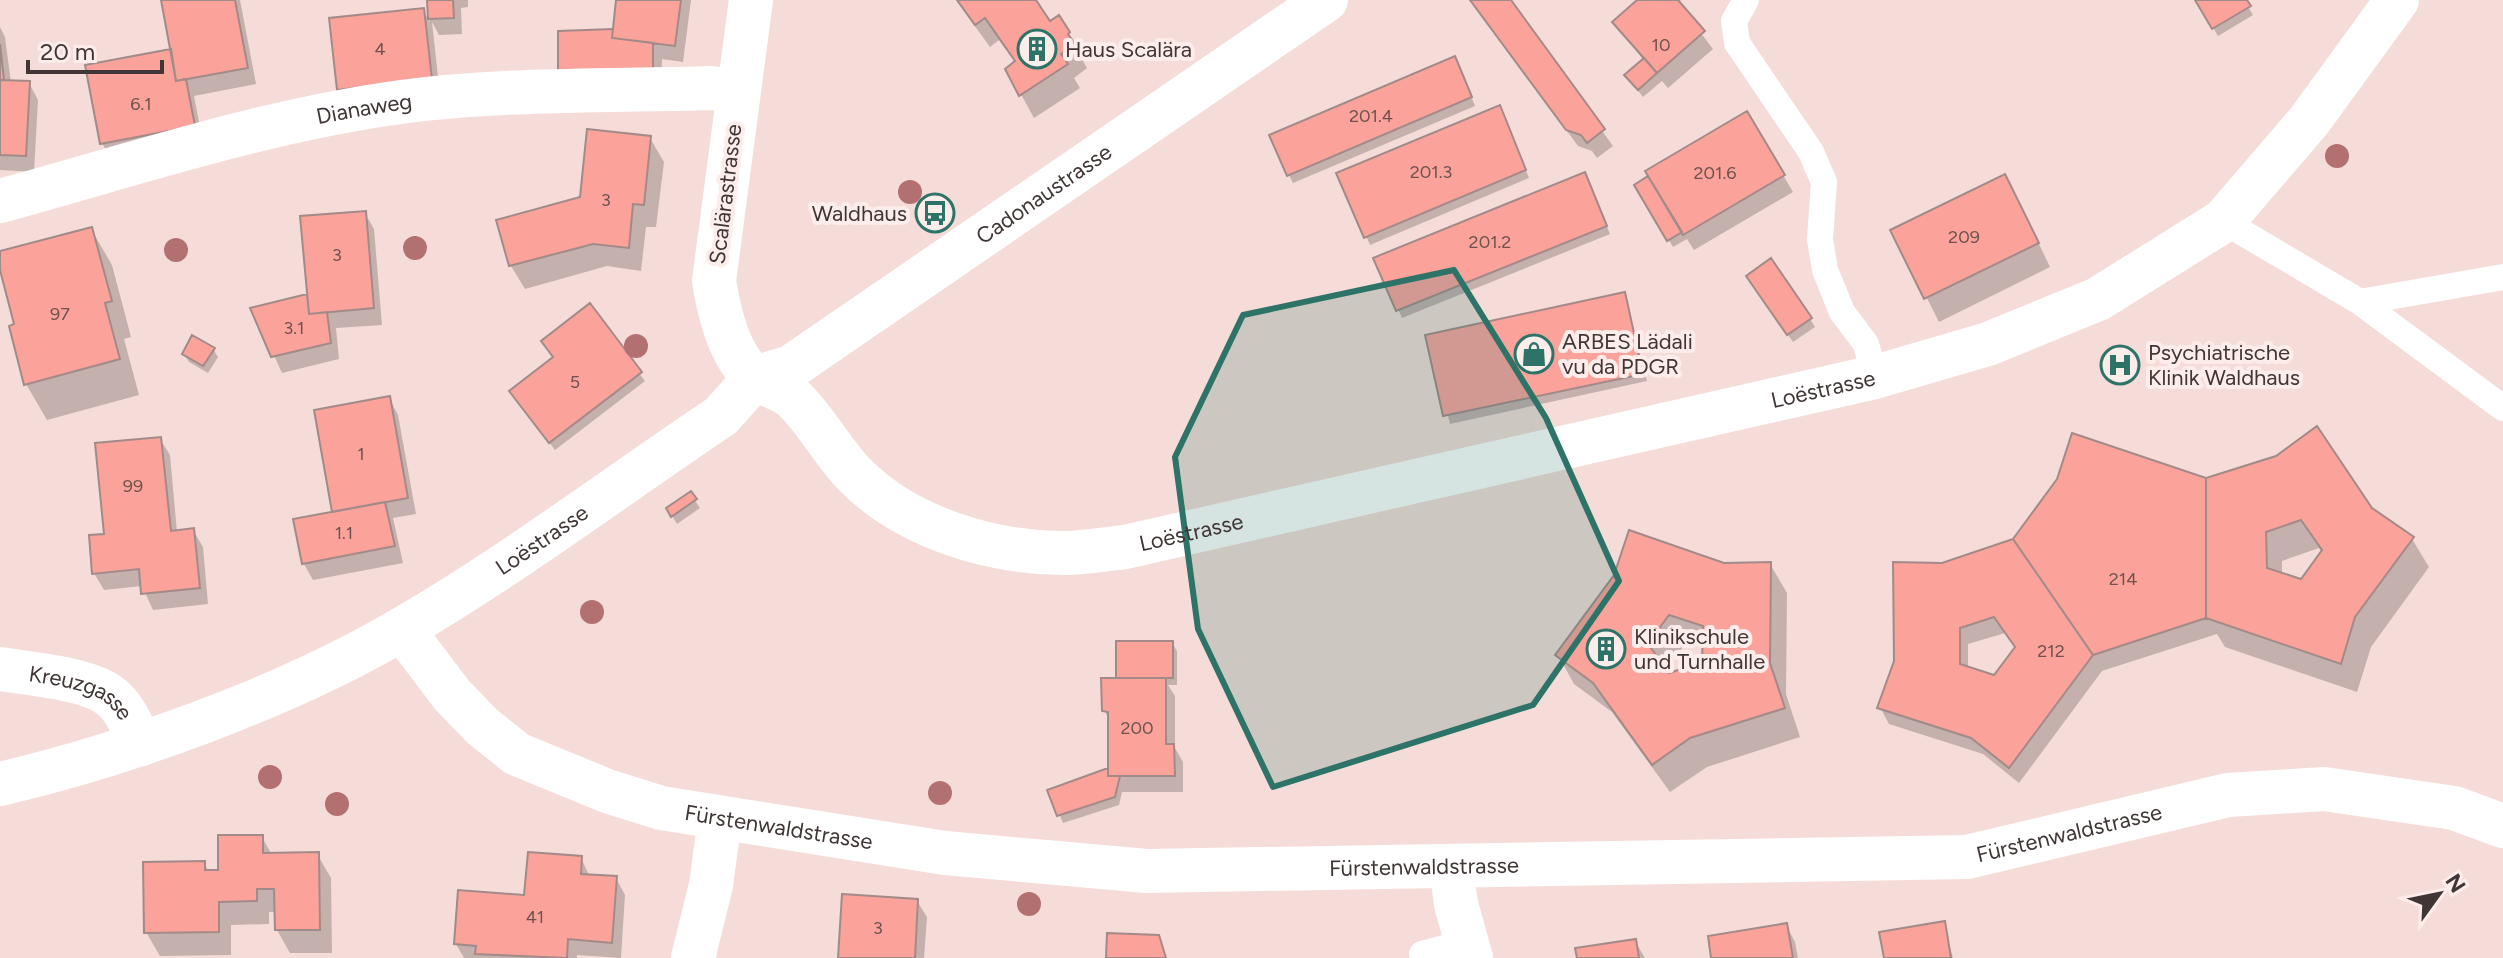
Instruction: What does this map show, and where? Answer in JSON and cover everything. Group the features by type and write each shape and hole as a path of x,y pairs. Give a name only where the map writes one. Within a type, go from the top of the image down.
{"street":[{"name":"Scalärastrasse","path":"751,0 714,281 718,308 729,338 755,378"},
{"name":"Cadonaustrasse","path":"755,378 791,367 1326,0"},
{"name":"Loëstrasse","path":"0,784 141,744 258,698 402,629 721,416 755,378 794,398 821,437 858,478 908,516 996,545 1064,553 1125,547 1875,377 1988,344 2098,299 2223,221 2309,121 2397,0"},
{"name":"Dianaweg","path":"0,201 235,137 328,116 426,99 711,88 738,91"},
{"name":"Fürstenwaldstrasse","path":"402,629 452,695 482,726 517,754 607,791 661,808 945,853 1147,871 1967,857 2020,847 2228,795 2324,789 2454,808 2503,826"},
{"name":"Kreuzgasse","path":"0,669 88,686 109,695 123,709 141,744"},
{"path":"693,958 711,885 720,818"},
{"path":"1451,867 1468,950"}],"lane":[{"path":"1746,0 1734,21 1737,43 1811,152 1824,182 1820,239 1825,270 1842,312 1866,344 1875,377"},
{"path":"2223,221 2360,302 2503,408"},
{"path":"2360,302 2503,277"},
{"path":"1422,954 1468,950"}],"highlighted area":[{"path":"1454,270 1546,418 1619,581 1533,705 1273,787 1198,629 1175,457 1243,315"}],"building":[{"path":"161,0 235,0 248,68 176,81"},
{"path":"427,0 453,0 454,18 428,19"},
{"path":"616,0 681,0 675,46 612,38"},
{"name":"Haus Scalära","path":"957,0 1036,0 1050,21 1059,15 1070,32 1068,34 1075,44 1061,54 1068,64 1019,96 1005,69 1015,61 985,18 975,25"},
{"path":"1470,0 1511,0 1605,129 1587,143 1581,135 1566,130"},
{"path":"1637,0 1678,0 1705,31 1657,73 1612,22"},
{"path":"2195,0 2247,0 2251,6 2212,29"},
{"path":"424,8 432,79 337,90 329,18"},
{"path":"613,29 612,38 653,43 653,74 558,75 558,31"},
{"path":"0,44 4,80 0,80"},
{"path":"171,49 176,81 186,79 195,126 100,144 85,65"},
{"path":"1455,56 1472,97 1287,176 1269,135"},
{"path":"1644,58 1657,73 1638,90 1624,75"},
{"path":"0,80 30,81 26,156 0,155"},
{"path":"1500,105 1526,170 1364,238 1336,173"},
{"path":"1747,111 1785,175 1683,235 1645,171"},
{"path":"587,129 651,136 644,205 633,204 629,248 593,244 509,266 496,220 580,197"},
{"path":"1585,172 1607,226 1396,311 1373,258"},
{"path":"2005,174 2039,243 1924,299 1890,230"},
{"path":"1648,176 1682,232 1667,241 1634,185"},
{"path":"366,211 374,308 309,314 300,216"},
{"path":"92,227 112,301 105,303 120,359 24,385 9,326 14,324 0,270 0,251"},
{"path":"1771,258 1812,318 1787,335 1746,276"},
{"name":"ARBES Lädali vu da PDGR","path":"1625,292 1643,374 1443,416 1425,335"},
{"path":"307,294 309,314 327,312 331,343 271,357 250,308"},
{"path":"590,303 642,372 549,443 509,391 553,357 541,341"},
{"path":"192,335 215,348 203,366 182,354"},
{"path":"390,396 408,498 332,512 314,410"},
{"path":"2317,426 2372,508 2414,537 2355,617 2341,664 2206,618 2206,478 2276,456","holes":["2301,520 2322,550 2301,579 2267,568 2266,532"]},
{"path":"2072,433 2206,478 2206,618 2093,655 2013,539 2057,479"},
{"path":"161,437 171,531 194,528 200,588 141,594 139,569 92,574 89,535 104,534 95,443"},
{"path":"691,491 697,499 671,517 666,508"},
{"path":"385,502 395,546 302,564 293,519"},
{"name":"Klinikschule und Turnhalle","path":"1629,530 1724,563 1771,562 1770,663 1785,708 1690,738 1652,765 1593,683 1555,655 1614,575","holes":["1669,615 1703,626 1702,662 1669,673 1648,644"]},
{"path":"2013,539 2093,655 2009,768 1971,738 1877,708 1894,661 1893,562 1942,563","holes":["1994,617 2015,647 1994,675 1960,664 1960,628"]},
{"path":"1116,641 1173,641 1173,678 1116,678"},
{"path":"1101,678 1166,678 1166,744 1174,744 1175,776 1108,776 1108,712 1102,711"},
{"path":"1108,768 1108,776 1120,776 1115,797 1057,816 1047,790"},
{"path":"218,835 263,835 263,853 319,852 320,930 275,930 274,889 257,889 257,901 219,902 219,932 144,933 143,862 205,861 205,870 218,870"},
{"path":"528,852 582,856 581,874 617,876 612,943 568,939 567,958 475,954 476,946 454,944 458,890 524,895"},
{"path":"842,894 918,899 915,958 838,958"},
{"path":"1945,921 1951,958 1884,958 1879,932"},
{"path":"1787,923 1793,958 1711,958 1708,936"},
{"path":"1107,933 1159,935 1166,958 1106,958"},
{"path":"1636,939 1639,958 1577,958 1575,948"}],"place":[{"name":"Haus Scalära","path":"1037,49"},
{"name":"Waldhaus","path":"935,213"},
{"name":"ARBES Lädali vu da PDGR","path":"1534,354"},
{"name":"Psychiatrische Klinik Waldhaus","path":"2120,365"},
{"name":"Klinikschule und Turnhalle","path":"1606,649"}]}
